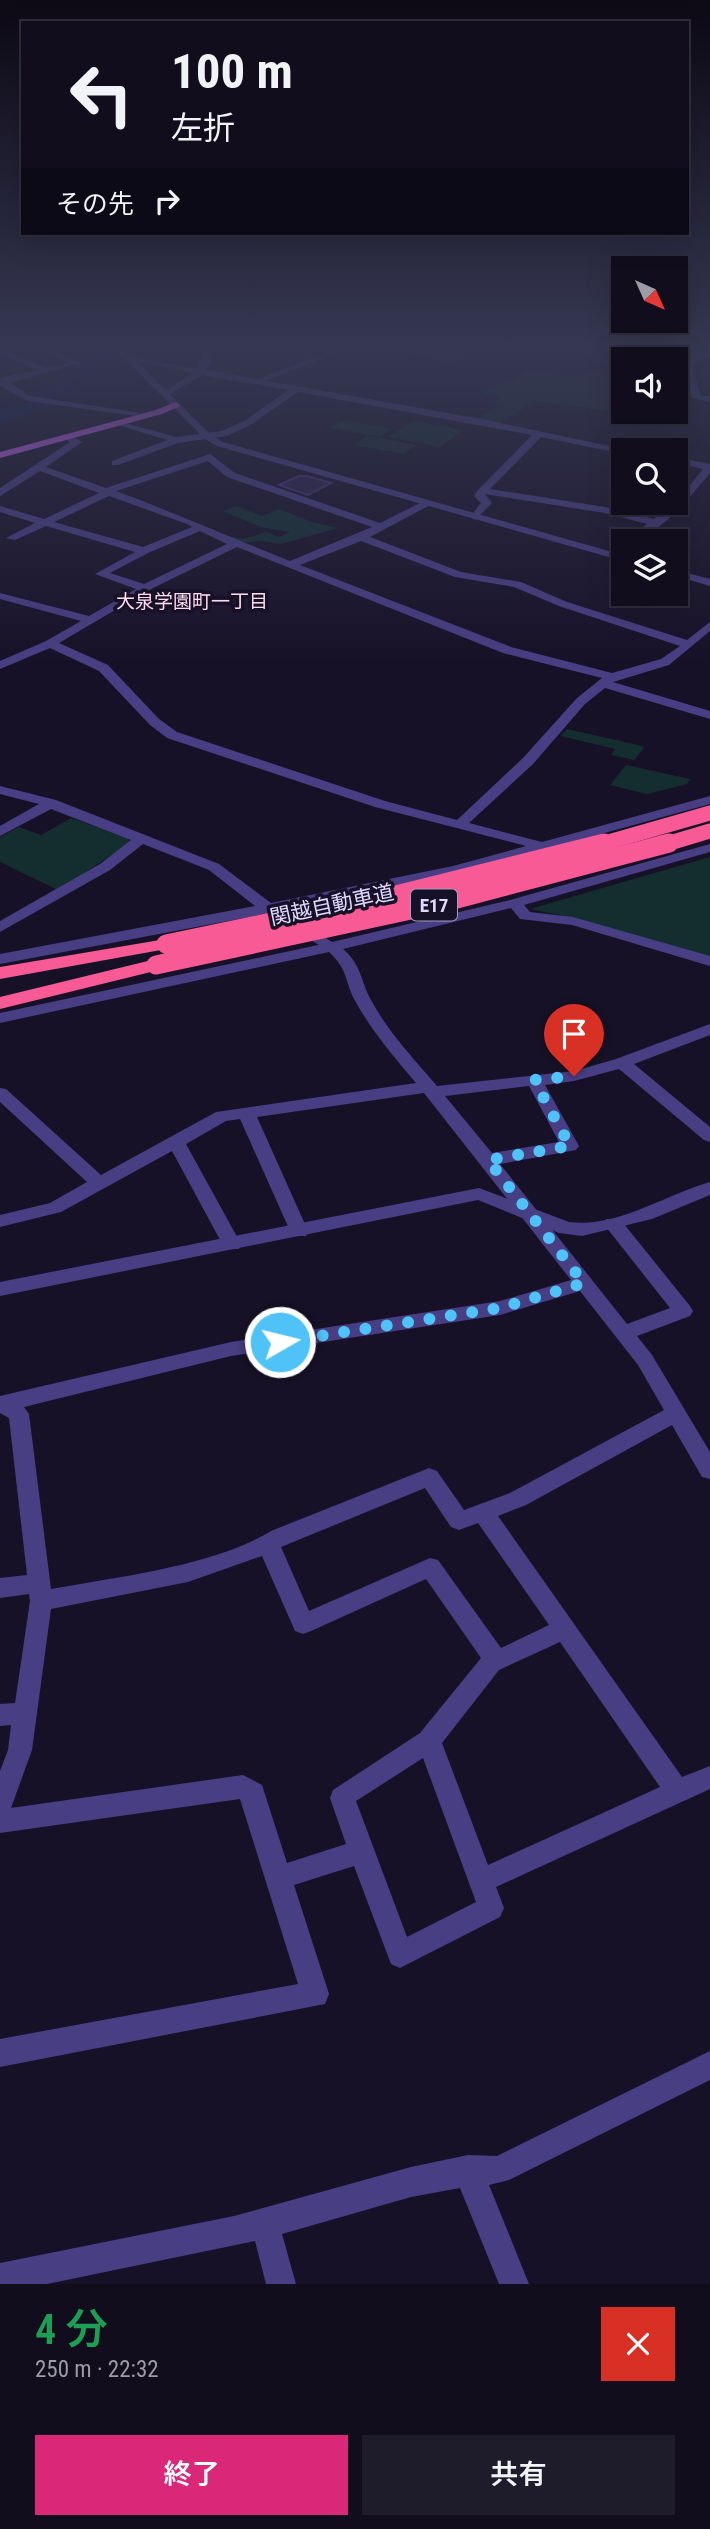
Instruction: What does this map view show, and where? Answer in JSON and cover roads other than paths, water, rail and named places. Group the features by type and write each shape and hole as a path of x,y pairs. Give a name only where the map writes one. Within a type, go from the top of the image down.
{"highway":[{"name":"関越自動車道","path":"5,966 166,944 406,894 559,856 710,813"},
{"name":"関越自動車道","path":"0,992 156,965 453,901 612,860 710,831"},
{"path":"0,1003 156,965"}],"street":[{"path":"0,493 64,452"},
{"path":"116,463 146,452"},
{"path":"12,538 105,492 226,452"},
{"path":"243,452 611,555"},
{"path":"475,517 487,503 479,496 482,491 521,452"},
{"path":"210,457 231,475 382,527"},
{"path":"646,529 669,514 710,467 688,462"},
{"path":"41,468 201,527 415,617 507,650 710,715"},
{"path":"482,491 606,510 655,523"},
{"path":"290,565 361,537 426,503"},
{"path":"0,509 144,551"},
{"path":"145,588 101,574 144,551 201,527"},
{"path":"361,537 459,575 517,584 563,604 689,645"},
{"path":"0,665 50,644 145,588 237,544"},
{"path":"688,577 710,583"},
{"path":"0,596 90,620"},
{"path":"461,823 528,761 581,701 607,680 665,662 689,645 710,625"},
{"path":"50,644 110,672 142,706 156,726 172,735 380,804 546,847"},
{"path":"0,790 51,803 214,867 247,894 332,947 349,962 362,999 372,1017 645,1360 710,1471"},
{"path":"5,966 455,870 710,800"},
{"path":"0,832 51,803"},
{"path":"0,928 105,867 142,838"},
{"path":"0,1018 332,947 514,903 710,848"},
{"path":"514,903 525,916 573,921 710,961"},
{"path":"0,1221 55,1208 222,1116 429,1090 574,1076 622,1063 710,1028"},
{"path":"622,1063 710,1136"},
{"path":"488,1160 570,1146 534,1080"},
{"path":"0,1093 100,1184"},
{"path":"246,1112 299,1231"},
{"path":"176,1142 232,1244"},
{"path":"0,1289 509,1188"},
{"path":"548,1238 646,1215 710,1188"},
{"path":"479,1194 566,1228 582,1230"},
{"path":"613,1223 683,1311 623,1333"},
{"path":"1,1404 231,1349 500,1308 584,1283"},
{"path":"0,1804 20,1750 40,1592 19,1414 1,1404"},
{"path":"0,1588 40,1592 188,1573 268,1544 279,1536 429,1477 459,1521 518,1499 677,1413"},
{"path":"483,1512 678,1792"},
{"path":"268,1544 303,1624 430,1567 496,1660"},
{"path":"429,1741 491,1908 400,1955 342,1798 429,1741 496,1660 564,1629"},
{"path":"0,1715 25,1713"},
{"path":"481,1881 710,1777"},
{"path":"0,1821 243,1787 253,1793 314,1994 0,2053"},
{"path":"278,1878 361,1852"},
{"path":"0,2278 265,2224 363,2197 405,2182 468,2170 499,2170 709,2068"},
{"path":"468,2170 514,2284"},
{"path":"265,2224 281,2284"}],"district":[{"name":"大泉学園町一丁目","path":"192,601"}]}
